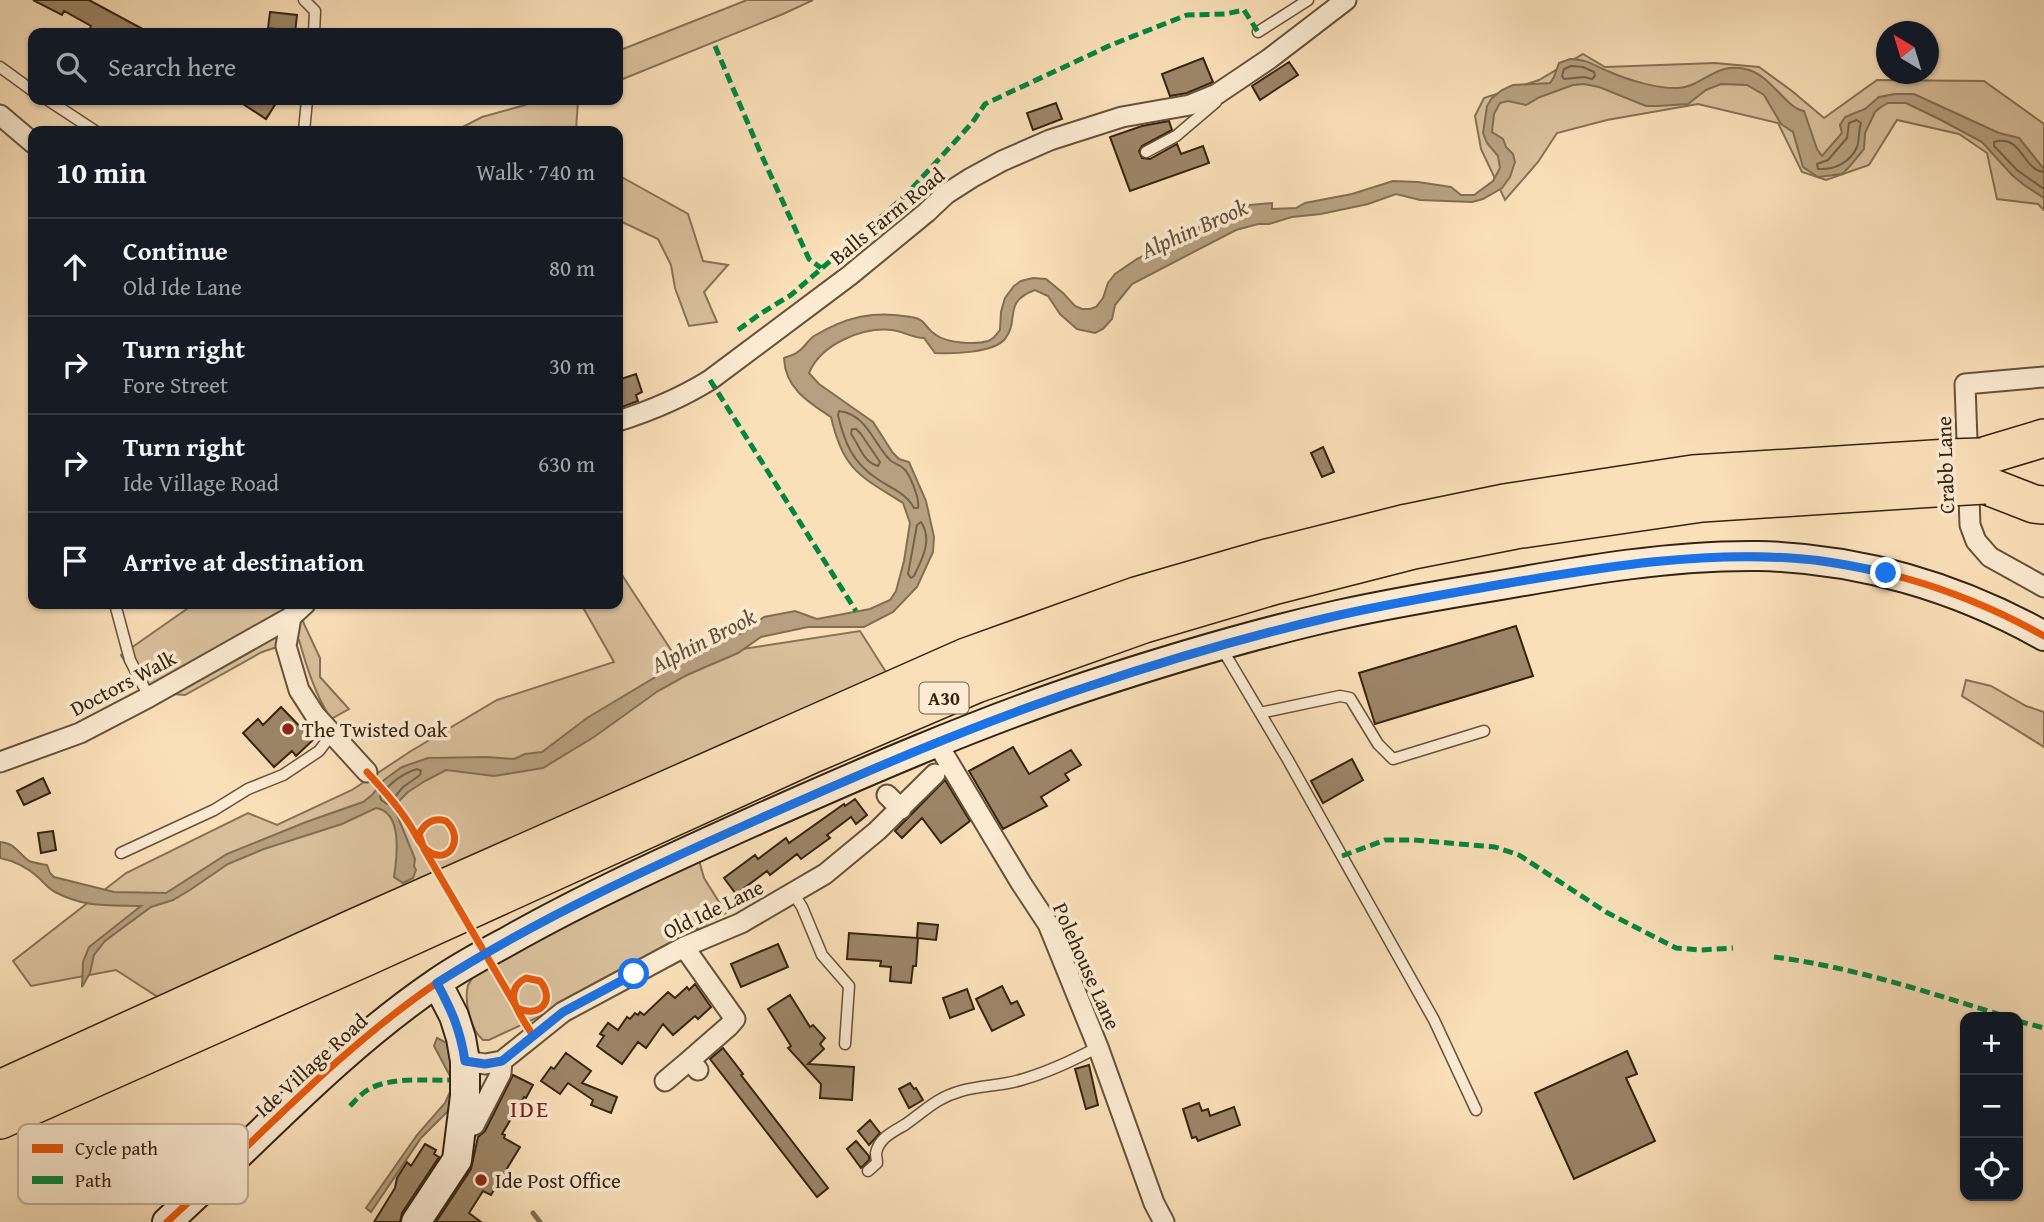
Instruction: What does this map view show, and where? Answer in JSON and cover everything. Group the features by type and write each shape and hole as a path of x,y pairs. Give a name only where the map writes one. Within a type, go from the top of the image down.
{"highway":[{"path":"1966,472 2044,438"},
{"name":"A30","path":"0,1120 808,756 976,684 1144,624 1288,582 1413,550 1515,530 1702,503 1966,472 2044,458"},
{"path":"1966,472 2034,504 2044,505"},
{"name":"A30","path":"0,1089 354,928 966,657 1136,596 1267,558 1407,523 1504,503 1693,474 1966,472 2044,486"}],"street":[{"name":"Balls Farm Road","path":"623,419 690,393 710,380 849,276 946,194 1003,161 1049,140 1122,117 1190,104 1217,93 1269,59 1346,0"},
{"path":"0,115 28,140"},
{"name":"Crabb Lane","path":"2044,377 1965,384 1964,393 1970,525 1976,541 1990,557 2044,587"},
{"name":"Ide Village Road","path":"248,1146 324,1074 387,1020 437,983 580,901 820,792 937,743 1087,687 1221,646 1397,603 1585,570 1686,559 1747,556 1840,563 1929,584 2006,614 2044,636"},
{"path":"298,610 286,646 299,690 315,715 367,772"},
{"name":"Doctors Walk","path":"0,762 80,733 149,697 298,610"},
{"path":"261,633 286,646"},
{"name":"Polehouse Lane","path":"937,743 1048,924 1098,1047 1154,1203 1164,1222"},
{"name":"Old Ide Lane","path":"502,1061 563,1012 684,947 741,923 825,874 894,802 935,774"},
{"path":"665,1081 694,1065 735,1019 684,947"},
{"path":"416,1222 457,1160 465,1096 465,1061 461,1038 454,1016 437,983"},
{"path":"461,1129 474,1125 501,1073 502,1061 485,1064 465,1061"},
{"name":"Ide Village Road","path":"167,1222 186,1204"}],"lane":[{"path":"304,0 315,11 314,28"},
{"path":"1258,32 1308,0"},
{"path":"0,67 28,87"},
{"path":"1146,152 1176,136 1218,100 1223,88"},
{"path":"56,105 87,126"},
{"path":"304,126 307,105"},
{"path":"116,609 130,660 149,697"},
{"path":"1221,646 1289,760 1434,1020 1476,1110"},
{"path":"1260,713 1340,696 1350,698 1378,744 1393,759 1484,731"},
{"path":"121,853 214,810 248,789 283,775 319,751 332,734"},
{"path":"793,893 802,907 822,955 849,986 845,1044"},
{"path":"868,1171 877,1163 876,1152 882,1141 892,1131 939,1100 960,1091 1003,1085 1028,1078 1075,1060 1098,1047"}],"shaded area":[{"path":"747,0 813,0 623,79 623,49"},
{"path":"1583,54 1605,67 1715,63 1759,67 1824,118 1876,81 1876,84 1984,81 2044,124 2044,210 2038,204 1997,199 1987,153 1959,134 1897,120 1869,165 1826,180 1802,172 1778,123 1698,104 1607,120 1557,133 1538,162 1505,200 1481,149 1475,116 1484,98 1539,80"},
{"path":"525,105 578,105 576,126 465,126 482,117"},
{"path":"623,178 688,214 703,261 728,265 704,292 717,322 689,326 675,288 671,265 658,239 623,222"},
{"path":"623,577 677,659 860,631 886,672 479,860 158,997 116,970 31,986 13,961 126,873 248,813 277,825 352,790 497,700 614,662 584,609 623,609"},
{"path":"187,609 300,609 320,658 320,677 349,709 331,719 308,671 299,640 262,652 185,695 173,694 151,706 121,655"},
{"path":"1966,680 1991,686 2026,706 2044,712 2044,747 1962,696"},
{"path":"697,853 704,878 726,913 547,1013 489,1040 483,1040 478,1035 471,1022 467,999 468,985 474,974"}],"water":[{"path":"1570,59 1587,62 1634,81 1670,88 1687,87 1728,68 1749,70 1765,79 1797,109 1804,111 1822,156 1842,133 1840,125 1845,117 1865,109 1879,97 1914,94 1999,133 2019,138 2044,169 2044,198 2012,175 1982,142 1906,103 1888,103 1875,112 1865,133 1864,149 1842,174 1818,177 1803,167 1793,132 1781,124 1764,95 1747,85 1721,84 1706,90 1688,104 1646,106 1599,87 1584,84 1573,85 1526,105 1508,101 1500,103 1494,114 1492,132 1503,139 1515,162 1510,177 1502,188 1483,199 1472,202 1420,200 1396,194 1368,204 1236,230 1132,284 1115,305 1112,319 1095,333 1077,329 1060,314 1048,296 1035,290 1025,295 1015,306 1005,339 982,350 935,353 924,338 892,330 868,331 833,346 815,363 809,373 819,384 873,422 893,453 899,459 909,462 926,501 934,537 933,552 917,587 893,612 864,627 808,627 761,637 738,653 658,691 594,737 543,768 494,776 446,770 425,781 408,792 395,810 415,859 416,870 413,878 403,883 394,877 397,847 394,826 385,811 376,808 342,824 264,849 228,864 173,900 151,907 105,941 94,955 90,973 82,987 83,962 89,947 141,906 97,905 77,901 53,891 25,868 0,858 0,842 13,846 29,861 47,865 54,877 114,892 166,893 227,854 363,802 384,780 402,767 428,758 514,759 525,754 542,752 587,718 672,667 677,659 684,659 743,633 764,617 795,611 817,619 870,609 890,600 896,591 904,561 910,523 903,503 855,470 841,449 831,417 806,400 793,386 785,369 784,358 803,348 826,329 872,315 916,318 936,335 954,341 988,341 1000,330 1005,298 1021,281 1033,278 1046,279 1075,306 1090,309 1096,307 1103,298 1108,283 1115,274 1137,259 1186,237 1193,230 1234,210 1250,205 1272,203 1272,209 1296,208 1305,203 1352,194 1393,181 1451,187 1461,195 1474,195 1493,181 1500,168 1498,156 1487,143 1483,133 1487,106 1492,98 1513,85 1550,83 1559,63"},
{"path":"437,1038 449,1044 458,1055 454,1105 421,1138 371,1212 366,1208 417,1135 445,1103 450,1092 450,1076 434,1046"}],"building":[{"path":"33,0 89,0 141,28 90,28 91,26 64,11 62,15"},
{"path":"270,12 297,15 296,28 268,28"},
{"path":"1203,58 1213,82 1187,93 1170,96 1162,74"},
{"path":"1289,62 1298,75 1260,100 1252,86"},
{"path":"1056,103 1062,119 1033,130 1027,113"},
{"path":"245,105 275,105 266,119"},
{"path":"1169,121 1172,130 1142,146 1139,151 1142,158 1150,159 1177,144 1181,154 1203,146 1209,163 1130,191 1110,137 1142,126"},
{"path":"636,374 642,392 636,395 638,401 623,407 623,378"},
{"path":"1323,447 1334,472 1322,477 1311,453"},
{"path":"1516,626 1533,676 1375,724 1359,673"},
{"path":"281,707 313,740 296,756 292,751 274,767 243,733 258,719 263,725"},
{"path":"1013,747 1029,774 1071,750 1081,765 1065,774 1069,780 1041,797 1047,806 1003,829 969,771"},
{"path":"1352,759 1363,780 1323,803 1311,781"},
{"path":"43,778 50,793 24,805 17,791"},
{"path":"945,780 970,821 941,843 922,818 902,838 895,831"},
{"path":"855,799 867,815 856,824 851,817 827,835 830,838 801,859 797,854 770,875 767,871 736,894 724,878 755,855 758,859 786,838 789,843"},
{"path":"53,831 56,850 41,853 38,833"},
{"path":"918,923 938,925 936,940 918,938 916,966 913,966 911,983 890,981 891,967 880,966 881,961 847,959 849,933 917,938"},
{"path":"778,944 788,967 741,987 731,964"},
{"path":"695,984 711,1007 698,1019 695,1016 673,1035 663,1024 646,1048 638,1042 622,1064 597,1046 604,1036 600,1034 608,1023 618,1030 627,1017 630,1019 640,1012 644,1015 668,992 675,998 687,987 689,990"},
{"path":"1002,986 1011,1004 1017,1001 1024,1015 992,1031 976,999"},
{"path":"967,989 974,1009 950,1018 943,998"},
{"path":"790,995 810,1027 813,1025 825,1038 820,1044 824,1049 808,1064 854,1067 852,1100 820,1098 821,1084 788,1048 791,1046 768,1009"},
{"path":"723,1048 828,1188 817,1197 710,1059"},
{"path":"1627,1051 1637,1074 1626,1078 1655,1141 1574,1179 1535,1093"},
{"path":"566,1053 591,1071 582,1083 617,1097 611,1113 591,1105 593,1100 568,1083 560,1094 541,1081"},
{"path":"1089,1065 1098,1105 1086,1109 1075,1069"},
{"path":"513,1075 533,1085 502,1134 520,1147 491,1195 483,1191 469,1213 481,1222 436,1222 471,1169 478,1137 485,1131"},
{"path":"910,1083 923,1100 909,1108 899,1089"},
{"path":"1199,1103 1202,1111 1208,1109 1210,1116 1234,1107 1240,1125 1198,1141 1196,1137 1192,1138 1183,1109"},
{"path":"870,1120 880,1133 869,1145 858,1131"},
{"path":"856,1141 869,1156 869,1160 861,1168 847,1149"},
{"path":"425,1144 436,1150 434,1154 439,1157 402,1213 400,1222 374,1222 407,1162 411,1166"}],"waterway":[{"path":"533,1213 540,1222"}],"marked path":[{"path":"738,330 791,295 905,196 972,123 985,104 1111,45 1187,15 1225,14 1244,10 1258,32"},
{"path":"715,46 809,259 821,268"},
{"path":"710,380 856,611"},
{"path":"1342,856 1385,840 1495,847 1519,855 1606,912 1676,948 1733,948"},
{"path":"1774,957 1862,974 1991,1012"},
{"path":"2023,1022 2044,1028"},
{"path":"350,1106 366,1091 385,1083 449,1080"}],"cycle path":[{"path":"248,1145 332,1066 401,1009 474,960 569,908 835,785 1003,716 1150,666 1275,630 1399,603 1597,569 1693,558 1758,556 1833,562 1906,578 1977,603 2044,636"},
{"path":"367,772 398,808 423,847 426,849 431,853 444,854 453,847 454,834 451,827 441,820 433,820 427,824 419,834 424,849 517,1008 525,1011 539,1009 546,1001 545,988 540,981 526,978 514,990 516,1006 519,1013 533,1036"},
{"path":"167,1222 186,1204"}],"place":[{"name":"The Twisted Oak","path":"288,729"},
{"name":"Ide Post Office","path":"481,1180"}],"district":[{"name":"IDE","path":"530,1108"}],"route":[{"path":"634,974 563,1012 502,1061 485,1064 465,1061 454,1016 437,983 568,907 832,787 1008,715 1087,687 1221,646 1397,603 1611,566 1712,557 1759,556 1840,563 1886,573"}],"water label":[{"name":"Alphin Brook","path":"1194,228"},
{"name":"Alphin Brook","path":"703,640"}]}
